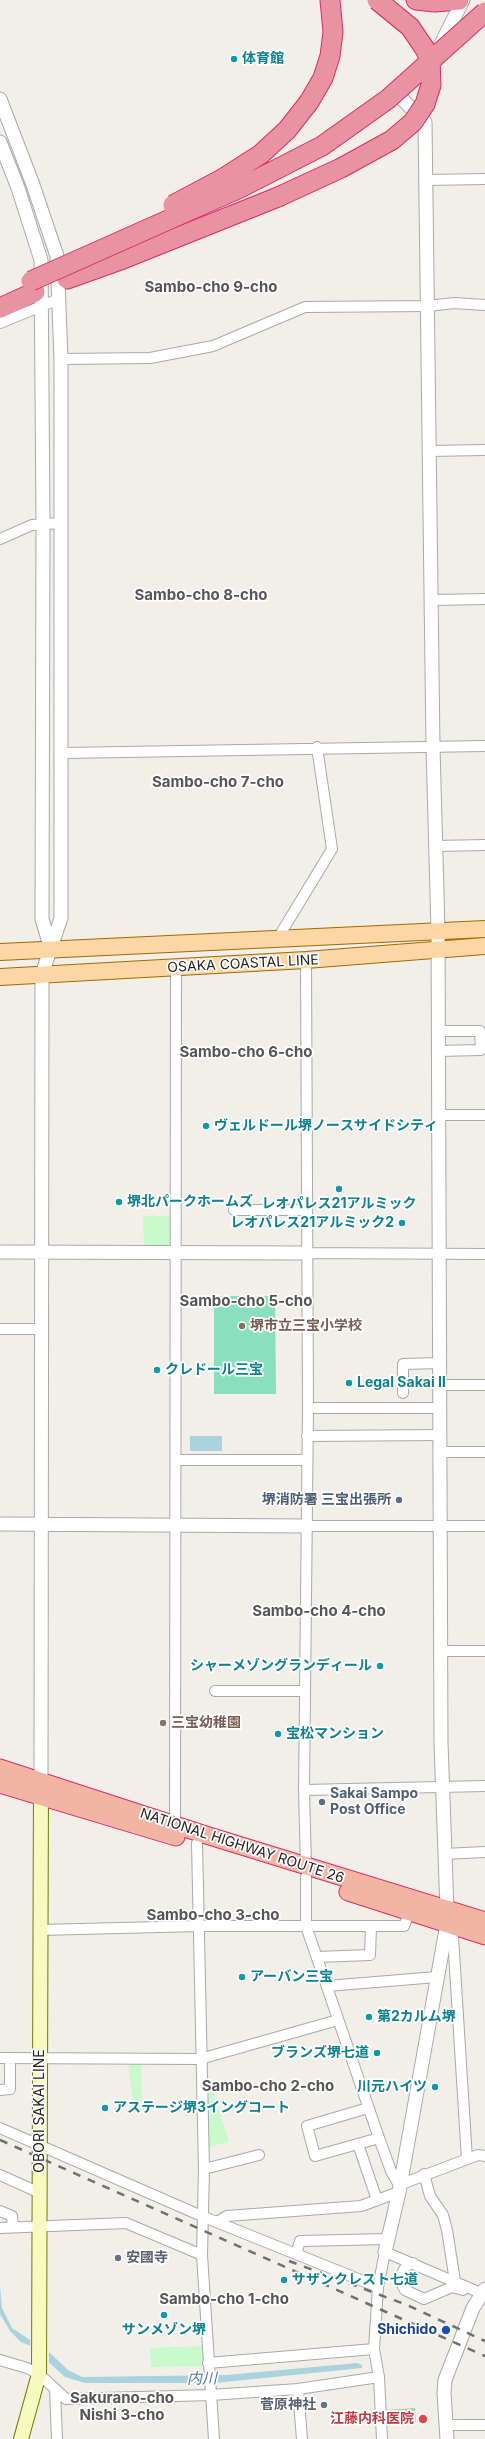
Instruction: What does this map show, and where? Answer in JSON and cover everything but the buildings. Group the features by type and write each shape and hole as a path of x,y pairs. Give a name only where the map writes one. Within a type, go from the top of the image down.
{"highway":[{"path":"309,102 320,78 325,54 324,28 319,0"},
{"path":"35,282 243,167 275,142 309,102 323,78 330,56 333,32 330,0"},
{"path":"63,277 123,259 278,197 341,168 403,132 420,112 429,96 432,85 430,60 422,44 410,27 377,0"},
{"path":"416,0 435,2 459,0"},
{"path":"0,295 35,282 240,188 322,146 388,99 485,12"},
{"path":"0,308 63,277 253,197 312,166 345,146 396,108 485,28"},
{"name":"NATIONAL HIGHWAY ROUTE 26","path":"0,1768 41,1789 197,1843 306,1872 447,1917 485,1936"},
{"name":"NATIONAL HIGHWAY ROUTE 26","path":"0,1784 41,1789 175,1825 306,1872 409,1913 485,1921"}],"main road":[{"path":"438,930 485,926"},
{"name":"OSAKA COASTAL LINE","path":"0,952 438,930 485,929"},
{"name":"OSAKA COASTAL LINE","path":"0,977 306,960 485,946"},
{"path":"438,949 485,950"},
{"name":"OBORI SAKAI LINE","path":"21,2439 39,2367 41,1789"}],"street":[{"path":"35,282 63,277 281,177 325,153 371,121 400,96 436,53 463,0"},
{"path":"382,2439 378,2377 374,2349 378,2287 399,2189 447,1917 442,1787 438,1254 438,930 433,747 433,600 429,451 425,122 400,96"},
{"path":"0,99 32,182 63,277 59,300 61,359 63,753 61,918 42,974 41,1789"},
{"path":"0,142 18,188 41,260 35,282 41,306 43,523 42,919 51,949"},
{"path":"426,180 485,179"},
{"path":"0,323 59,300"},
{"path":"61,359 150,358 213,346 305,307 428,306 454,303 485,305"},
{"path":"429,451 485,450"},
{"path":"0,539 32,525 43,523 62,523"},
{"path":"433,600 485,599"},
{"path":"63,753 317,747 485,746"},
{"path":"278,938 332,849 317,747"},
{"path":"436,846 485,845"},
{"path":"306,960 308,1253 304,1790 306,1926 368,2108 399,2189"},
{"path":"175,1825 175,1525 177,1460 176,968"},
{"path":"438,1031 480,1031 481,1050 438,1051"},
{"path":"439,1115 485,1115"},
{"path":"234,1210 307,1210"},
{"path":"0,1252 485,1254"},
{"path":"0,1329 41,1329"},
{"path":"403,1393 403,1364 439,1363"},
{"path":"440,1385 485,1385"},
{"path":"308,1408 440,1408"},
{"path":"307,1436 440,1435"},
{"path":"440,1452 485,1452"},
{"path":"177,1460 306,1460"},
{"path":"0,1524 485,1526"},
{"path":"441,1651 485,1651"},
{"path":"215,1691 252,1687 305,1691"},
{"path":"304,1790 485,1786"},
{"path":"197,1843 200,1926 200,2059 204,2169 202,2255 214,2439"},
{"path":"444,1854 485,1852"},
{"path":"40,1930 200,1926 404,1926 409,1913"},
{"path":"447,1917 453,1937 467,2159"},
{"path":"317,1957 370,1955 371,1927"},
{"path":"326,1986 437,1977"},
{"path":"0,2090 10,2089 5,2058 200,2059 338,2020"},
{"path":"368,2108 307,2126 315,2156 379,2138"},
{"path":"0,2128 204,2217 378,2287"},
{"path":"358,2144 376,2200"},
{"path":"204,2169 259,2155"},
{"path":"217,2222 227,2216 361,2206 399,2189 424,2174 478,2155 485,2156"},
{"path":"424,2174 430,2196 443,2215 447,2230 455,2281"},
{"path":"0,2176 40,2194"},
{"path":"0,2211 12,2216 13,2227"},
{"path":"0,2228 126,2223 202,2255"},
{"path":"296,2254 300,2241 388,2239"},
{"path":"385,2252 484,2292"},
{"path":"413,2263 406,2266 399,2279 405,2290 424,2299 438,2291 452,2287 484,2292"},
{"path":"434,2272 438,2291"},
{"path":"447,2439 444,2393 446,2375 473,2308 484,2292"},
{"path":"209,2367 374,2349"},
{"path":"0,2360 27,2368 39,2367 55,2389 66,2399 210,2391 298,2389 378,2377"},
{"path":"55,2389 57,2439"},
{"path":"298,2389 302,2439"},
{"path":"447,2425 485,2424"}],"green space":[{"path":"143,1216 173,1216 173,1245 170,1248 144,1249"},
{"path":"214,1296 275,1296 276,1394 214,1394"},
{"path":"128,2064 141,2064 142,2101 133,2101"},
{"path":"207,2073 229,2142 208,2147"},
{"path":"202,2346 204,2366 151,2367 150,2348"},
{"path":"415,2408 416,2422 387,2424 385,2410"}],"water":[{"path":"190,1436 222,1436 222,1451 190,1451"},
{"name":"内川","path":"0,2286 2,2308 12,2328 50,2353 68,2370 82,2377 227,2375 357,2363 362,2365 362,2368 215,2383 85,2383 65,2377 31,2346 21,2342 10,2331 0,2314"}],"pier":[{"path":"30,2339 49,2351 49,2366 30,2348"}],"railway":[{"path":"0,2140 485,2356"},
{"path":"289,2261 407,2305 485,2341"}],"place":[{"name":"体育館","path":"234,59"},
{"name":"ヴェルドール堺ノースサイドシティ","path":"206,1126"},
{"name":"レオパレス21アルミック","path":"339,1189"},
{"name":"堺北パークホームズ","path":"119,1202"},
{"name":"レオパレス21アルミック2","path":"402,1223"},
{"name":"堺市立三宝小学校","path":"242,1326"},
{"name":"クレドール三宝","path":"157,1370"},
{"name":"Legal Sakai Ⅱ","path":"349,1383"},
{"name":"堺消防署 三宝出張所","path":"399,1500"},
{"name":"シャーメゾングランディール","path":"380,1666"},
{"name":"三宝幼稚園","path":"163,1723"},
{"name":"宝松マンション","path":"278,1734"},
{"name":"Sakai Sampo Post Office","path":"322,1802"},
{"name":"アーバン三宝","path":"242,1977"},
{"name":"第2カルム堺","path":"369,2017"},
{"name":"ブランズ堺七道","path":"377,2053"},
{"name":"川元ハイツ","path":"435,2087"},
{"name":"アステージ堺3イングコート","path":"105,2108"},
{"name":"安國寺","path":"118,2258"},
{"name":"サザンクレスト七道","path":"284,2280"},
{"name":"サンメゾン堺","path":"164,2315"},
{"name":"Shichido","path":"446,2330"},
{"name":"菅原神社","path":"324,2405"},
{"name":"江藤内科医院","path":"423,2419"}],"district":[{"name":"Sambo-cho 9-cho","path":"211,287"},
{"name":"Sambo-cho 8-cho","path":"201,595"},
{"name":"Sambo-cho 7-cho","path":"218,782"},
{"name":"Sambo-cho 6-cho","path":"246,1052"},
{"name":"Sambo-cho 5-cho","path":"246,1301"},
{"name":"Sambo-cho 4-cho","path":"319,1611"},
{"name":"Sambo-cho 3-cho","path":"213,1915"},
{"name":"Sambo-cho 2-cho","path":"268,2086"},
{"name":"Sambo-cho 1-cho","path":"224,2299"},
{"name":"Sakurano-cho Nishi 3-cho","path":"122,2406"}]}
